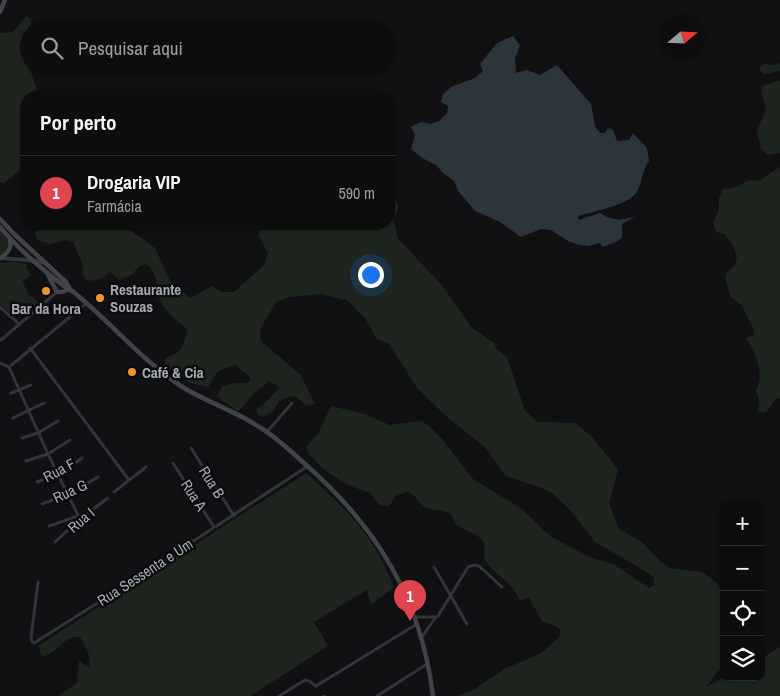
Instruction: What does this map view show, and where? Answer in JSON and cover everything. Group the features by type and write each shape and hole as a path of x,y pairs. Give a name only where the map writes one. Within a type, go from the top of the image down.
{"main road":[{"path":"0,12 5,0"},
{"path":"0,219 66,282 70,289"},
{"path":"0,227 63,286 70,289 87,303 182,387 242,416 267,432 308,466 354,512 378,544 400,584 414,616 427,664 433,696"},
{"path":"0,258 10,248 8,236"},
{"path":"45,270 57,292 70,289"}],"street":[{"path":"0,258 35,260 45,264"},
{"path":"1,340 57,292"},
{"path":"9,367 87,303"},
{"path":"0,307 19,324"},
{"path":"30,348 129,480"},
{"path":"0,362 9,367 79,518"},
{"path":"11,394 31,385"},
{"path":"14,418 44,403"},
{"path":"267,432 292,404"},
{"path":"22,438 38,433 58,421"},
{"path":"26,461 48,454 70,440"},
{"name":"Rua B","path":"191,448 234,516"},
{"name":"Rua F","path":"37,482 57,474 82,458"},
{"name":"Rua A","path":"173,463 214,527"},
{"name":"Rua Sessenta e Um","path":"38,582 31,638 34,643 234,516 308,466"},
{"path":"114,492 146,467"},
{"name":"Rua G","path":"42,504 67,495 98,477"},
{"name":"Rua I","path":"55,542 79,518 108,498"},
{"name":"Rua G","path":"49,526 79,518"},
{"path":"438,616 468,568 474,565 479,566 502,587"},
{"path":"434,567 467,624"},
{"path":"414,616 436,617 421,639"},
{"path":"278,696 304,680 316,686 417,624"},
{"path":"377,696 427,664"}],"shaded area":[{"path":"26,16 30,20 23,20"},
{"path":"20,23 20,75 32,75 37,90 20,90 20,172 4,183 0,182 0,33 13,32"},
{"path":"513,36 520,45 515,59 516,73 527,70 540,75 557,65 591,104 595,126 600,133 605,133 608,128 613,130 617,141 629,140 633,133 647,148 649,161 636,193 631,198 617,205 578,216 579,220 600,213 609,218 617,219 636,216 622,224 622,237 618,241 603,247 600,243 588,246 579,245 568,241 551,230 541,229 521,237 500,222 475,211 458,191 454,181 436,165 422,158 411,149 415,135 411,127 421,122 431,124 439,121 447,113 448,106 441,102 443,94 451,87 475,78 483,71 480,64 497,43"},
{"path":"780,62 780,71 763,74 759,69 763,64 776,65"},
{"path":"780,80 780,153 768,155 761,149 757,130 766,110 761,91 765,84"},
{"path":"780,167 780,398 776,399 766,412 758,412 759,398 756,391 760,377 758,363 746,338 754,335 754,330 742,306 731,297 726,283 726,274 735,265 737,256 732,244 724,234 716,232 713,222 719,211 719,198 723,189 736,187 747,181 760,180"},
{"path":"395,200 399,207 395,215"},
{"path":"395,227 398,239 442,285 471,327 494,343 497,349 507,357 525,411 538,422 575,423 592,437 618,469 609,503 619,529 642,542 660,561 670,568 702,572 717,583 720,588 720,671 706,687 720,680 765,681 765,656 780,647 780,696 456,696 475,689 506,668 540,654 559,637 561,632 558,627 542,621 529,598 520,600 513,588 484,559 485,547 480,537 457,525 449,513 425,507 408,491 396,496 389,506 382,506 375,501 370,492 355,488 342,481 317,463 306,447 319,432 331,406 361,413 390,425 421,421 428,425 442,439 473,479 522,509 550,536 589,557 613,564 649,588 654,585 654,578 595,542 571,511 553,494 542,488 506,476 485,447 447,417 417,388 389,344 377,339 365,318 347,300 320,294 290,297 277,301 261,328 260,338 263,343 301,375 315,404 306,406 297,397 291,396 279,401 273,412 262,417 257,414 257,408 263,405 280,387 269,381 237,411 216,396 223,386 235,383 248,383 251,378 236,365 218,371 208,387 190,383 165,364 166,358 182,348 188,330 172,316 161,302 156,279 151,268 146,264 140,266 131,275 120,280 110,272 100,279 88,281 82,274 83,265 73,242 67,240 49,244 37,239 35,233 38,230 131,230 155,248 170,281 190,298 212,286 222,292 234,292 264,265 268,253 258,235 260,230 395,230"},
{"path":"0,230 9,243 9,247 5,253 0,255"},
{"path":"0,263 27,264 26,268 31,275 22,282 27,293 40,304 34,309 30,309 24,302 10,313 0,304"},
{"path":"306,473 358,524 377,552 394,587 371,605 367,590 314,622 328,646 250,696 58,696 77,683 79,661 89,668 88,652 80,637 68,639 53,652 42,657 38,646"}],"place":[{"name":"Bar da Hora","path":"46,291"},
{"name":"Restaurante Souzas","path":"100,298"},
{"name":"Café & Cia","path":"132,372"},
{"name":"Drogaria VIP","path":"410,621"}]}
